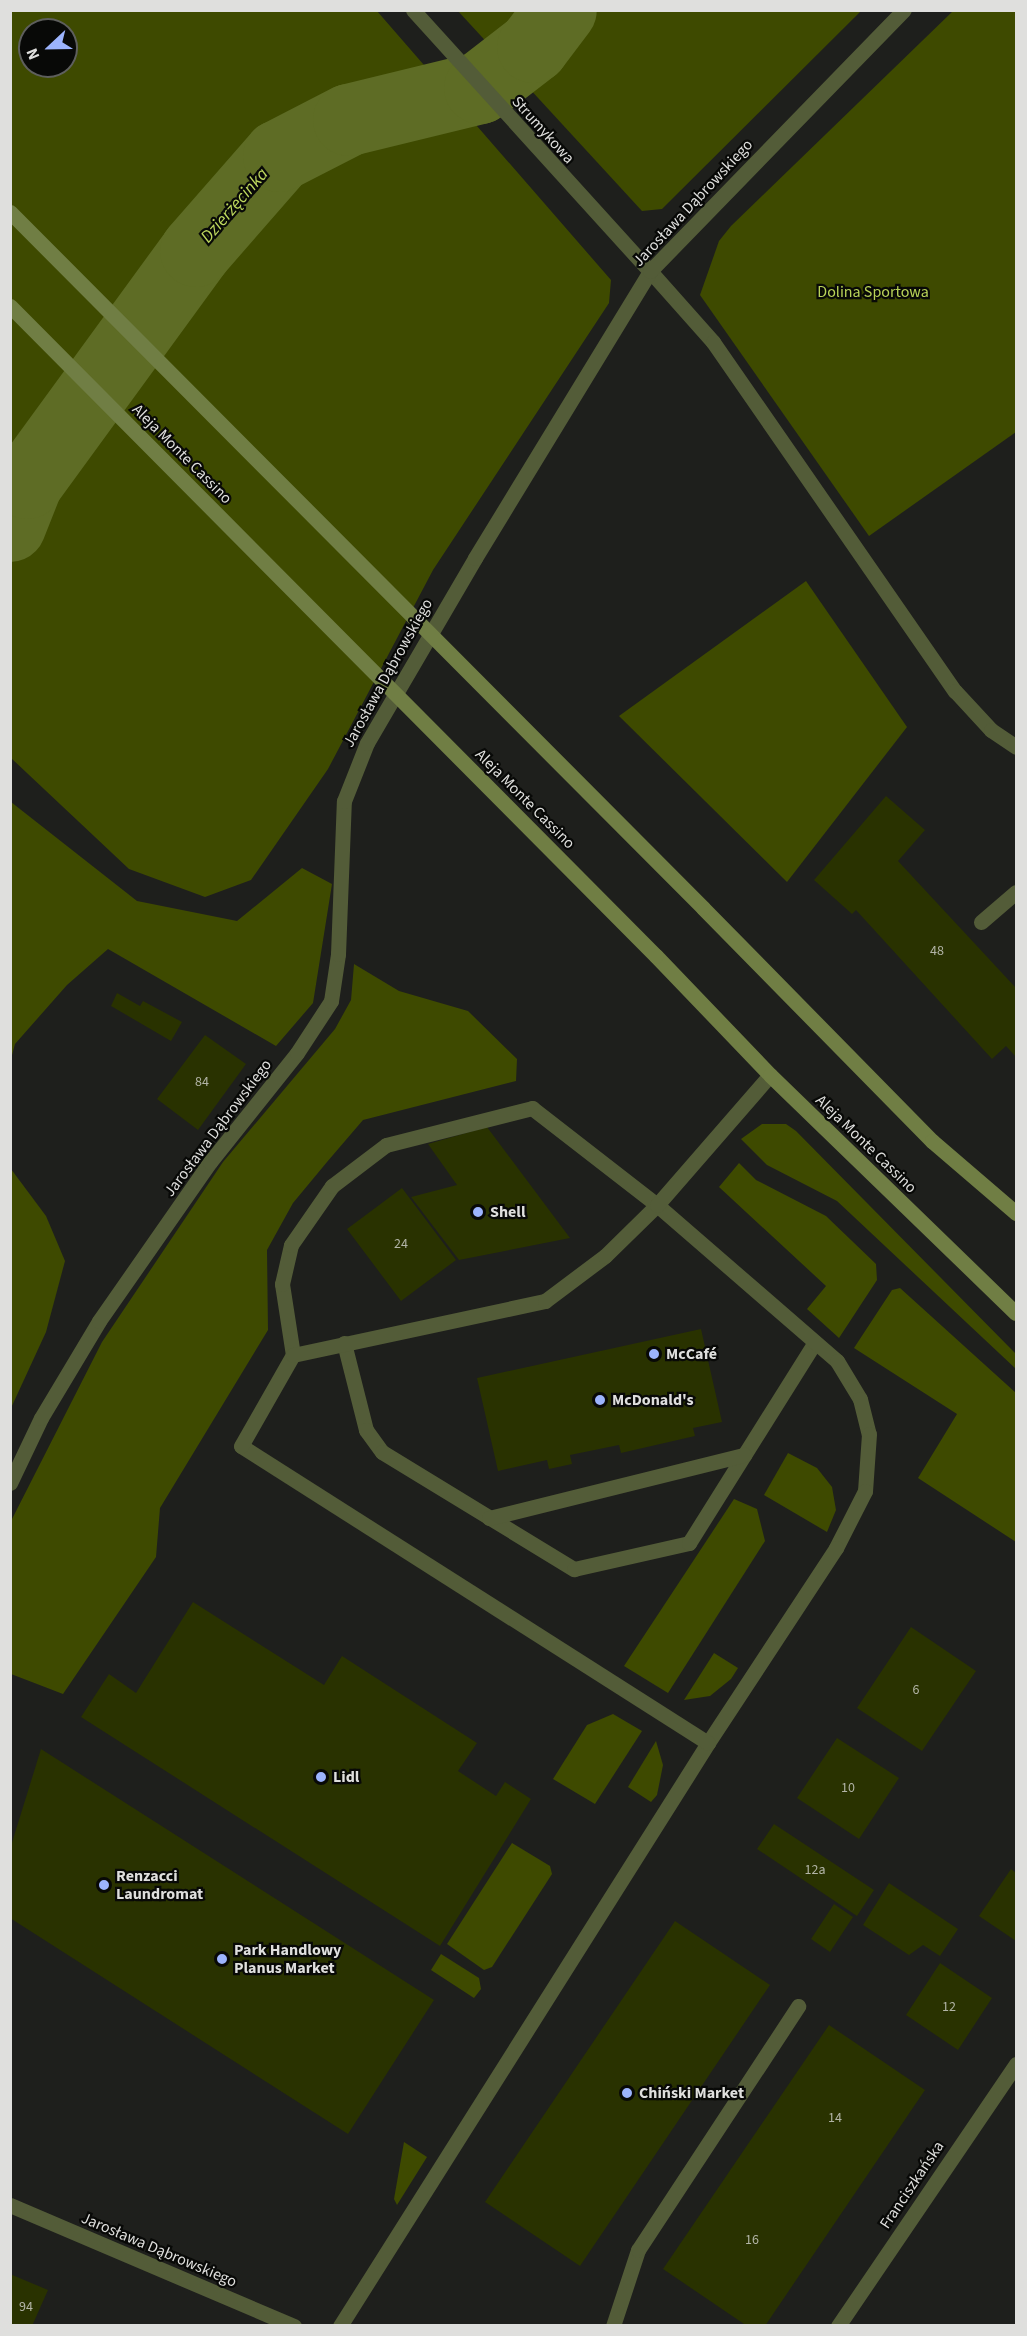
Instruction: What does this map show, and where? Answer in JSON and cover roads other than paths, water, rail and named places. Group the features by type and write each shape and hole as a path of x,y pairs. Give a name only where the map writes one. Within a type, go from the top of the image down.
{"street":[{"name":"Strumykowa","path":"413,10 713,342 955,691 992,730 1017,747"},
{"name":"Jarosława Dąbrowskiego","path":"10,1483 41,1418 99,1322 210,1162 297,1053 332,1002 338,954 344,801 367,743 650,271 904,10"},
{"path":"10,212 703,908 932,1142 1017,1213"},
{"name":"Aleja Monte Cassino","path":"10,306 656,956 770,1076 1017,1313"},
{"path":"981,922 1017,892"},
{"path":"293,1354 546,1301 605,1256 657,1205 770,1076"},
{"path":"340,2325 708,1743 836,1548 865,1491 869,1434 860,1400 837,1360 657,1205 532,1108 386,1145 332,1186 291,1245 282,1284 293,1354 241,1446 708,1743"},
{"path":"344,1343 366,1430 382,1452 574,1569 689,1543 815,1342"},
{"path":"489,1518 744,1455"},
{"path":"613,2325 638,2250 798,2006"},
{"name":"Franciszkańska","path":"838,2325 1017,2064"},
{"name":"Jarosława Dąbrowskiego","path":"10,2205 294,2325"}],"waterway":[{"name":"Dzierżęcinka","path":"10,526 27,483 196,251 279,156 349,120 480,88 533,47 561,10"}],"place":[{"name":"Shell","path":"478,1212"},
{"name":"McCafé","path":"654,1354"},
{"name":"McDonald's","path":"600,1400"},
{"name":"Lidl","path":"321,1777"},
{"name":"Renzacci Laundromat","path":"104,1885"},
{"name":"Park Handlowy Planus Market","path":"222,1959"},
{"name":"Chiński Market","path":"627,2093"}],"park label":[{"name":"Dolina Sportowa","path":"873,292"}]}
